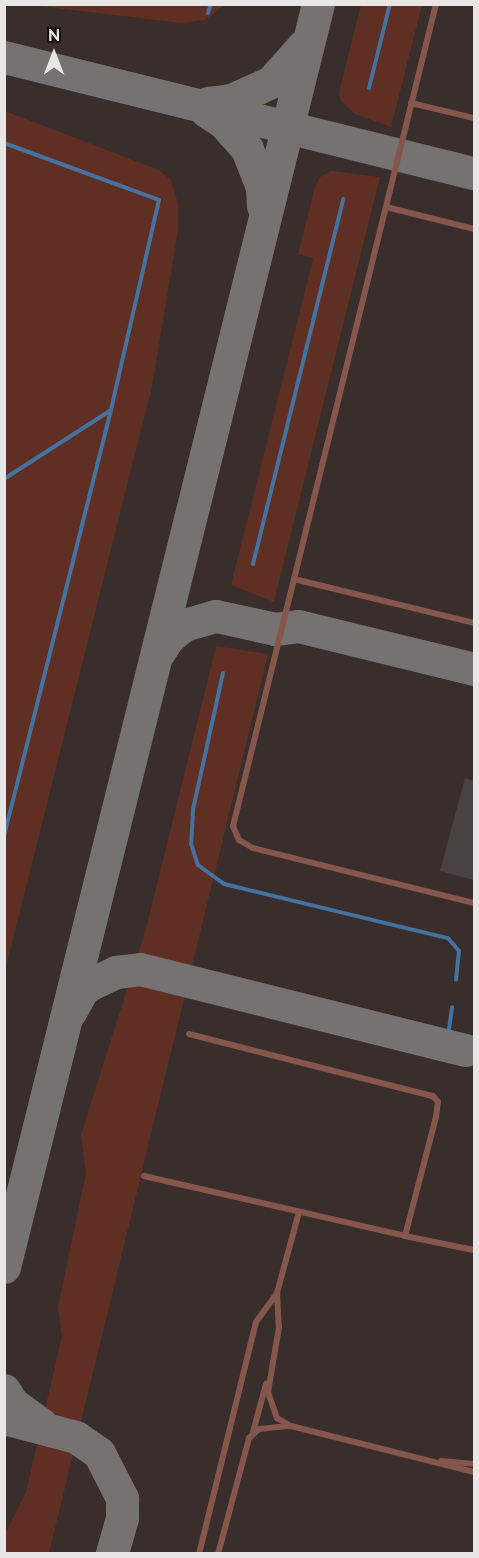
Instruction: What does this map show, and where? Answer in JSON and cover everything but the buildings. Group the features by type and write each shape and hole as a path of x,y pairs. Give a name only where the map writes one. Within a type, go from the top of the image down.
{"lane":[{"path":"436,4 234,818 235,834 253,848 474,903"},
{"path":"411,103 474,118"},
{"path":"386,207 474,229"},
{"path":"294,579 474,623"},
{"path":"189,1034 434,1096 438,1102 436,1117 405,1236"},
{"path":"144,1176 474,1250"},
{"path":"218,1554 253,1432 279,1327 277,1293 298,1212"},
{"path":"199,1554 256,1322 277,1293"},
{"path":"269,1369 270,1405 277,1418 293,1426"},
{"path":"253,1432 275,1425 293,1426 474,1472"},
{"path":"426,1460 474,1464"}],"shaded area":[{"path":"225,4 205,20 182,23 30,5"},
{"path":"5,5 474,5 474,1554 5,1554"},
{"path":"361,5 422,5 391,127 355,114 341,101 339,93"},
{"path":"5,111 159,170 171,180 178,204 178,231 152,387 5,970"},
{"path":"331,171 380,177 274,602 231,585 313,258 298,254 315,187 320,177"},
{"path":"216,646 268,654 49,1553 5,1553 5,1534 26,1492 62,1336 58,1307 86,1173 81,1135 146,929"}],"waterway":[{"path":"208,13 211,4"},
{"path":"369,88 390,4"},
{"path":"4,143 159,200 111,410 4,837"},
{"path":"253,564 343,199"},
{"path":"4,479 111,410"},
{"path":"223,673 193,810 191,844 198,865 224,884 448,938 459,951 456,980"},
{"path":"449,1029 452,1007"}],"taxiway":[{"path":"4,1267 318,4"},
{"path":"208,103 231,100 271,82 303,46"},
{"path":"4,57 474,173"},
{"path":"206,111 223,122 247,149 262,187 263,206"},
{"path":"157,655 168,638 184,625 216,616 275,629 298,626 474,669"},
{"path":"70,1012 82,990 89,985 116,972 140,969 465,1050"},
{"path":"4,1390 12,1403 41,1424"},
{"path":"4,1418 76,1437 99,1453 122,1498 122,1518 112,1554"}]}
